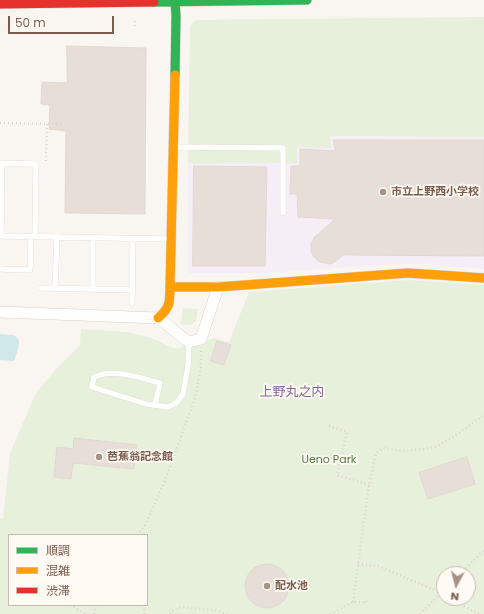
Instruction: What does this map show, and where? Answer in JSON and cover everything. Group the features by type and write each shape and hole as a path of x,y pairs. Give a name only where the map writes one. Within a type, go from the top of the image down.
{"main road":[{"path":"0,4 307,0"},
{"path":"158,318 165,313 170,305 176,2"},
{"path":"170,287 218,287 408,273 484,278"}],"street":[{"path":"0,312 158,318 189,342 201,339 218,287"}],"lane":[{"path":"173,147 283,148 283,213"},
{"path":"0,269 30,270 33,237 36,164 2,163 1,236 33,237 57,237 133,239 171,239"},
{"path":"55,288 57,237"},
{"path":"93,238 93,289"},
{"path":"132,303 133,239"},
{"path":"41,288 133,290"},
{"path":"155,405 160,383 131,375 103,374 94,378 92,387 146,404 155,405 168,406 176,403 183,394 188,366 189,342"}],"path":[{"path":"0,123 61,124"},
{"path":"46,164 47,124"},
{"path":"138,534 145,525 164,483 195,399 201,366 201,339"},
{"path":"353,602 369,485 376,453 383,448 405,451 433,448 452,438 484,414"},
{"path":"329,426 347,432 337,475 369,485"},
{"path":"468,566 484,550"},
{"path":"358,564 378,566 436,589"},
{"path":"420,614 436,599"},
{"path":"330,614 353,602 366,603 366,600"},
{"path":"72,606 86,614"},
{"path":"464,606 480,614"},
{"path":"170,614 179,607 215,610 227,614"}],"shaded area":[{"path":"330,136 484,137 484,269 425,264 390,264 265,273 188,273 188,163 297,163 297,147 331,148"}],"green space":[{"path":"484,17 484,137 330,136 331,148 297,147 297,163 188,163 190,26 195,20"},
{"name":"Ueno Park","path":"408,280 484,285 484,614 0,614 0,518 3,518 10,453 36,393 58,367 80,345 81,329 127,332 152,338 175,349 215,338 229,342 249,292"},
{"path":"183,308 198,309 196,321 190,325 181,324"}],"water":[{"path":"0,334 14,335 19,340 14,361 0,360"}],"building":[{"path":"67,46 146,48 145,214 65,213 66,131 49,129 50,105 41,104 42,82 67,83"},
{"path":"334,140 484,140 484,256 343,255 330,264 318,261 313,256 311,244 314,238 335,219 298,217 297,194 290,194 291,166 300,166 300,149 335,151"},
{"path":"194,166 267,167 265,266 193,266"},
{"path":"217,341 231,345 224,365 211,361"},
{"path":"74,438 137,445 134,469 73,463 71,479 54,477 57,447 73,449"},
{"path":"467,457 475,484 428,499 419,473"},
{"name":"配水池","path":"263,564 271,564 283,570 289,582 289,590 283,602 271,608 263,608 251,602 245,590 245,582 251,570"}],"traffic: fast":[{"path":"154,2 307,0"},
{"path":"175,1 175,75"}],"traffic: slow":[{"path":"170,287 175,75"},
{"path":"158,318 167,308 170,297 170,287 218,287 408,273 484,278"}],"traffic: jam":[{"path":"0,4 154,2"}],"place":[{"name":"市立上野西小学校","path":"383,192"},
{"name":"芭蕉翁記念館","path":"99,457"},
{"name":"配水池","path":"267,586"}],"district":[{"name":"上野丸之内","path":"292,393"}]}
